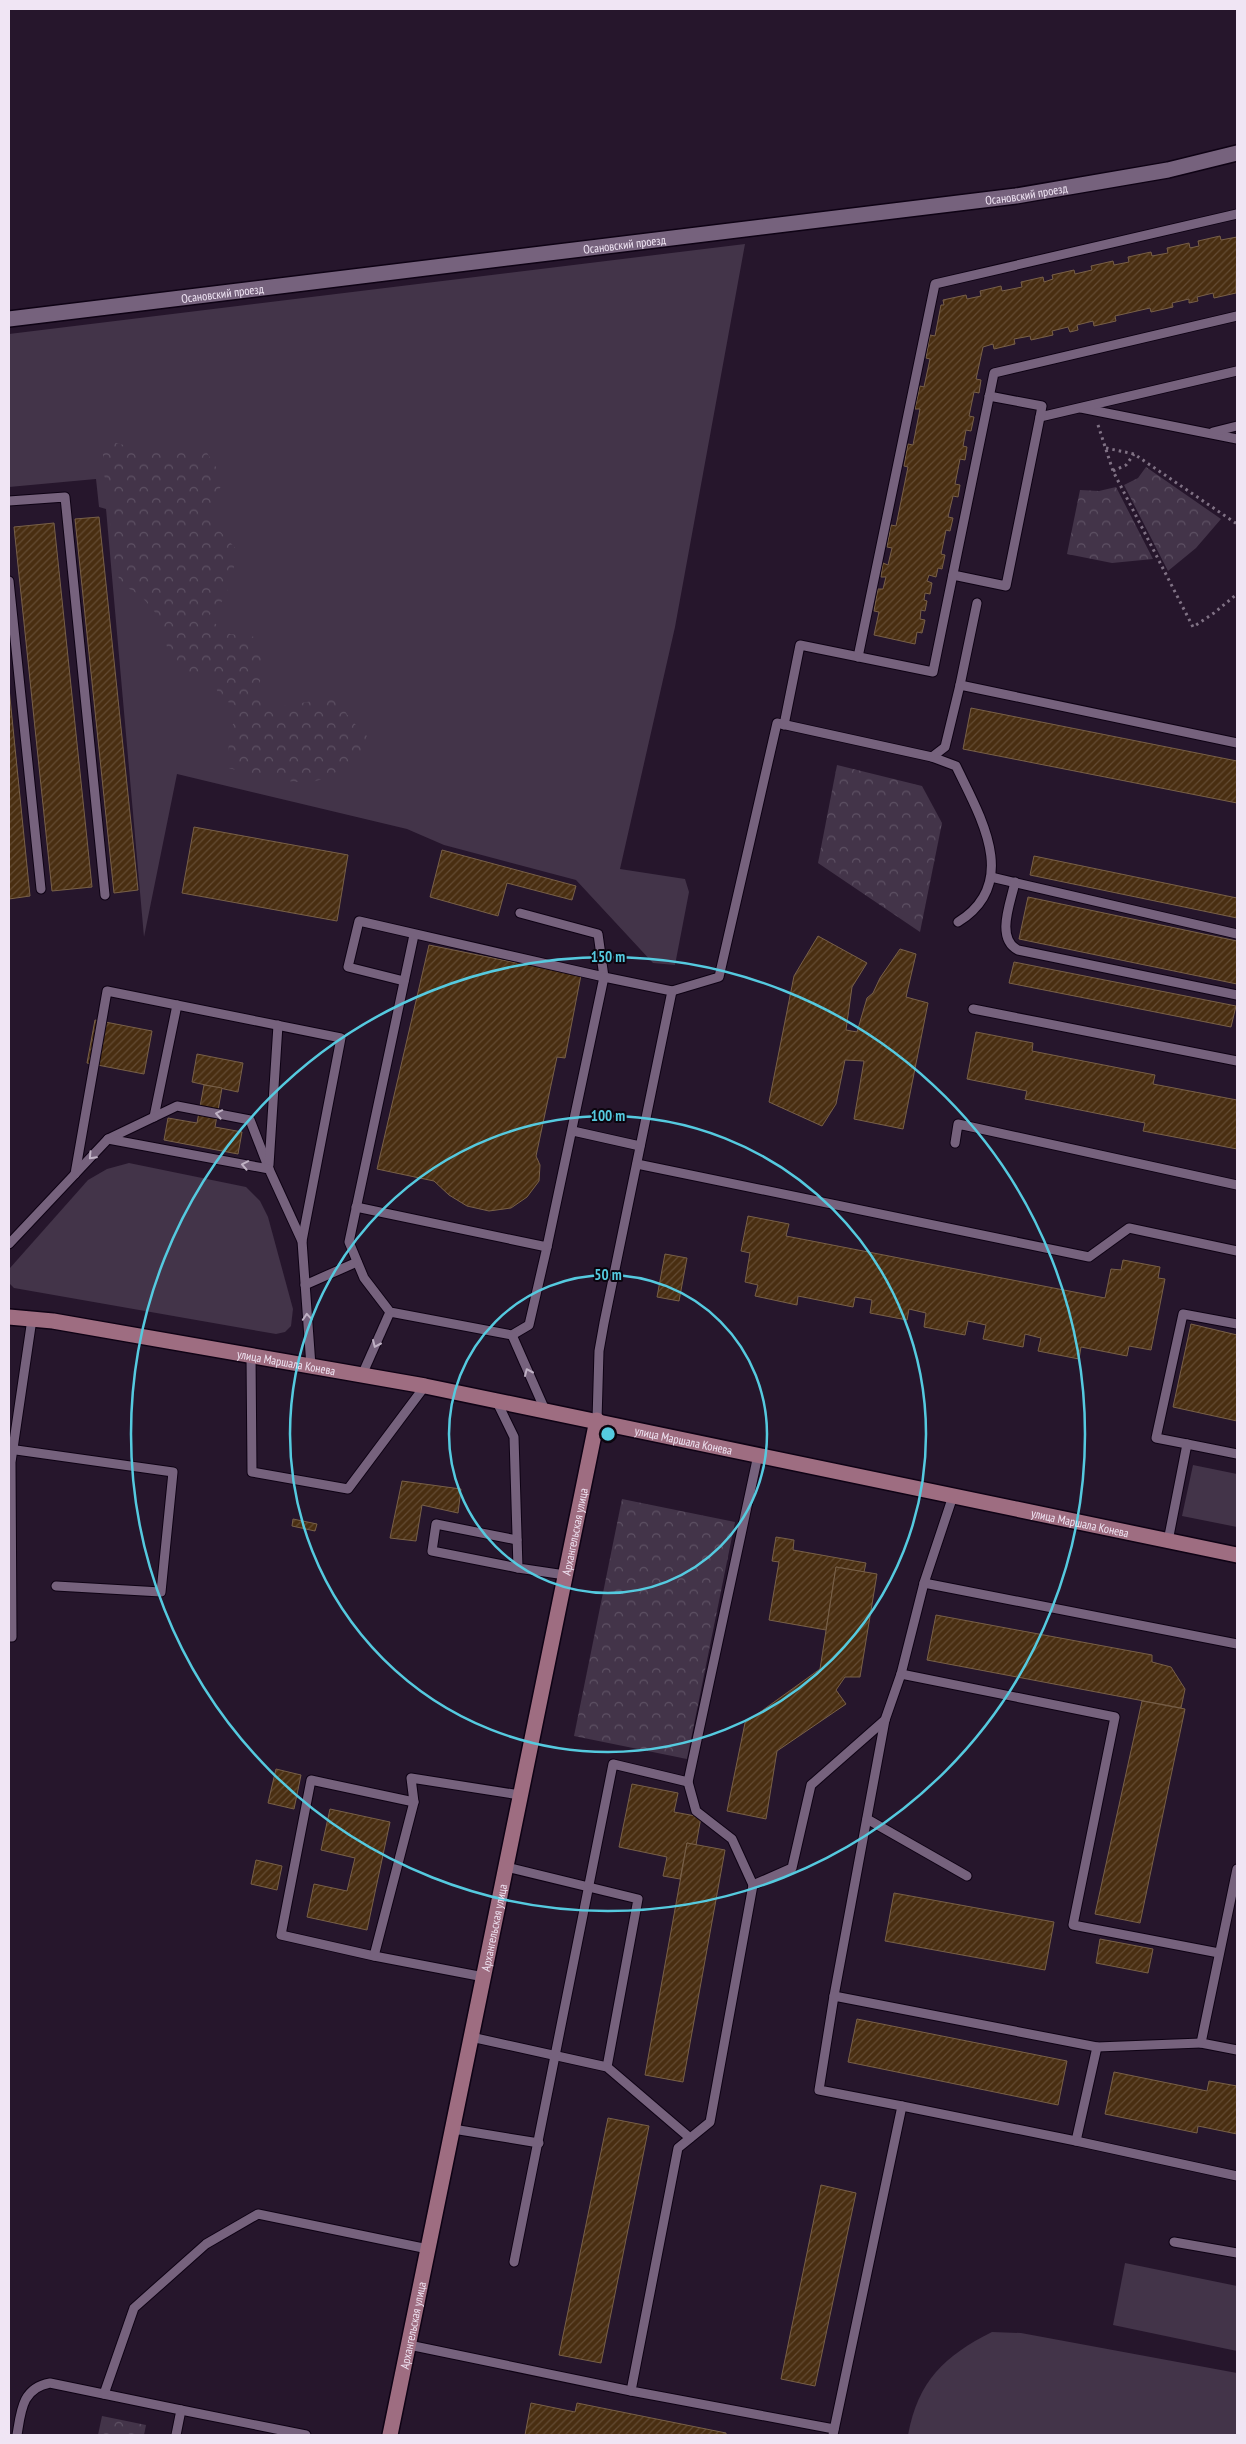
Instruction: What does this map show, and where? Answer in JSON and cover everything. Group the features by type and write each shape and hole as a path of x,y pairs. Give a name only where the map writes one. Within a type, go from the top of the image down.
{"main road":[{"name":"улица Маршала Конева","path":"9,1317 32,1319 251,1355 424,1386 597,1420 1237,1555"},
{"name":"Архангельская улица","path":"390,2435 597,1420"}],"street":[{"name":"Осановский проезд","path":"9,318 1016,196 1168,170 1237,153"}],"lane":[{"path":"858,657 934,284 1237,214"},
{"path":"784,725 800,645 933,672 994,372 1237,316"},
{"path":"1040,417 1237,371"},
{"path":"953,575 1006,586 1040,417 1042,406 989,396"},
{"path":"1079,408 1237,438"},
{"path":"1208,433 1237,426"},
{"path":"9,501 66,497 105,895"},
{"path":"9,581 41,889"},
{"path":"932,758 945,747 977,603"},
{"path":"960,685 1237,743"},
{"path":"404,981 348,967 359,921 414,935 672,991 719,977 777,723 932,758 956,766 975,808 992,860 991,877 986,894 978,906 958,922"},
{"path":"991,877 1237,934"},
{"path":"1015,882 1006,936 1011,946 1018,950 1237,995"},
{"path":"414,935 349,1242 364,1278 390,1312 512,1334 529,1325 573,1131 604,977 598,934 520,913"},
{"path":"74,1174 107,991 341,1038 302,1240 311,1366"},
{"path":"597,1420 599,1351 672,991"},
{"path":"154,1117 177,1005"},
{"path":"973,1009 1237,1061"},
{"path":"269,1169 278,1026"},
{"path":"9,1244 108,1139 177,1106 250,1120 269,1169 302,1240"},
{"path":"954,1142 958,1124 1237,1185"},
{"path":"573,1131 640,1146"},
{"path":"108,1139 269,1169"},
{"path":"637,1164 1089,1257 1128,1228 1237,1251"},
{"path":"356,1208 547,1247"},
{"path":"305,1285 357,1262"},
{"path":"362,1375 390,1312"},
{"path":"1237,1324 1183,1314 1156,1438 1237,1454"},
{"path":"9,1637 12,1637 11,1449 32,1319"},
{"path":"512,1334 545,1410"},
{"path":"251,1355 252,1472 328,1486 348,1489 424,1386"},
{"path":"495,1400 514,1437 518,1568"},
{"path":"1168,1541 1187,1444"},
{"path":"11,1449 173,1472 160,1592 56,1586"},
{"path":"631,2391 678,2148 710,2122 753,1885 732,1839 696,1811 688,1782 758,1455"},
{"path":"953,1496 924,1583 901,1674 885,1720 834,1996 819,2090 1076,2141 1237,2176"},
{"path":"518,1540 436,1524 432,1550 518,1568 565,1575"},
{"path":"924,1583 1237,1644"},
{"path":"901,1674 1115,1717 1073,1925 1219,1953"},
{"path":"753,1885 792,1868 811,1785 885,1720"},
{"path":"514,2262 613,1764 688,1782"},
{"path":"374,1956 414,1802 411,1778 520,1795"},
{"path":"414,1802 311,1780 281,1935 374,1956 484,1977"},
{"path":"867,1819 967,1876"},
{"path":"506,1867 638,1900 607,2066"},
{"path":"1201,2043 1237,1870"},
{"path":"834,1996 1096,2048 1201,2043 1237,2050"},
{"path":"471,2037 607,2066 690,2138"},
{"path":"1076,2141 1096,2048"},
{"path":"409,2345 833,2432 902,2106"},
{"path":"453,2129 539,2143"},
{"path":"104,2394 134,2308 206,2244 258,2214 428,2249"},
{"path":"1174,2242 1237,2253"},
{"path":"17,2435 24,2400 36,2387 50,2383 286,2433 306,2435"},
{"path":"176,2435 181,2410"}],"path":[{"path":"1094,411 1113,471 1193,627 1237,594"},
{"path":"1106,448 1134,454 1237,524"},
{"path":"1113,471 1126,465 1134,454"}],"green space":[{"path":"745,244 675,627 620,869 685,879 689,892 675,965 653,963 576,880 444,845 407,829 177,774 144,937 106,509 99,507 96,479 9,487 9,334"},
{"path":"103,439 141,450 204,448 224,480 214,500 203,512 237,550 232,578 224,599 207,618 230,634 257,637 267,655 259,685 266,709 336,697 350,719 367,736 363,757 330,775 310,782 280,780 228,768 229,731 242,709 220,698 212,677 182,672 167,647 160,618 141,596 120,583 110,541 112,503 103,471"},
{"path":"1146,467 1221,519 1196,548 1168,571 1124,485 1138,478"},
{"path":"1116,487 1153,559 1112,563 1067,554 1080,490 1099,491"},
{"path":"837,765 922,786 942,823 920,932 818,863"},
{"path":"129,1163 246,1187 260,1201 268,1217 293,1309 291,1326 285,1332 276,1334 14,1288 10,1284 10,1268 88,1180 107,1169"},
{"path":"1193,1465 1237,1474 1237,1527 1182,1516"},
{"path":"622,1499 735,1522 687,1759 574,1736"},
{"path":"1125,2263 1237,2286 1237,2351 1113,2325"},
{"path":"992,2332 1021,2333 1237,2373 1237,2435 908,2435 919,2400 926,2385 936,2372 960,2351"},
{"path":"102,2416 146,2425 144,2435 98,2435"}],"building":[{"path":"1220,236 1221,240 1237,237 1236,293 1214,298 1213,293 1197,297 1198,301 1189,303 1189,299 1172,303 1173,307 1151,312 1150,308 1115,316 1116,321 1094,326 1093,321 1077,325 1078,330 1070,332 1068,327 1052,331 1053,335 1031,340 1030,336 1014,339 1015,344 994,349 993,344 983,347 976,379 981,380 979,393 974,392 969,416 974,417 971,431 966,430 963,446 967,447 965,460 960,459 955,484 960,485 958,497 953,496 948,517 953,518 950,531 946,530 941,554 945,555 942,569 938,568 936,577 929,575 927,581 932,583 930,594 925,593 924,600 927,601 925,611 921,610 920,619 925,620 922,633 917,632 915,644 874,635 879,612 874,611 878,589 883,589 886,577 881,577 883,563 888,565 892,548 887,547 891,525 896,526 908,467 904,466 908,444 913,445 920,409 915,409 920,386 924,387 930,359 926,358 930,335 935,336 941,305 944,305 943,300 966,295 967,299 981,296 980,291 1001,286 1002,291 1022,287 1021,282 1043,277 1044,282 1053,279 1052,275 1074,270 1075,274 1092,270 1091,266 1113,261 1114,265 1129,262 1128,257 1151,252 1152,256 1168,253 1167,248 1189,243 1190,248 1199,246 1198,241"},
{"path":"99,517 138,890 114,893 75,519"},
{"path":"54,523 92,887 52,891 14,527"},
{"path":"9,688 30,896 9,899"},
{"path":"971,708 1237,761 1237,803 963,749"},
{"path":"194,827 348,855 337,921 182,893"},
{"path":"442,850 576,886 572,900 507,883 498,916 430,897"},
{"path":"1034,856 1237,898 1237,918 1030,875"},
{"path":"1028,897 1237,941 1237,984 1019,939"},
{"path":"818,936 867,963 852,987 846,1030 857,1032 867,998 873,993 880,978 900,949 916,954 906,997 928,1003 903,1129 854,1119 864,1061 845,1060 836,1104 822,1126 769,1102 794,976"},
{"path":"429,945 517,963 519,959 581,975 565,1058 557,1057 536,1156 540,1165 539,1181 527,1197 511,1208 489,1211 467,1206 449,1195 434,1181 377,1169"},
{"path":"1014,962 1236,1006 1231,1027 1009,983"},
{"path":"95,1020 152,1031 144,1074 87,1063"},
{"path":"976,1032 1033,1043 1032,1051 1155,1075 1153,1084 1237,1100 1237,1149 1143,1131 1145,1123 1025,1099 1027,1091 967,1079"},
{"path":"197,1054 243,1063 238,1092 192,1082"},
{"path":"204,1085 222,1088 215,1127 242,1132 238,1154 164,1140 168,1118 197,1123"},
{"path":"748,1216 789,1224 786,1236 1105,1298 1111,1269 1121,1270 1123,1260 1160,1267 1158,1278 1165,1279 1151,1350 1129,1346 1127,1356 1081,1347 1079,1359 1038,1351 1041,1338 1025,1334 1023,1347 983,1339 986,1325 968,1321 965,1335 924,1327 926,1313 909,1309 907,1320 870,1313 872,1300 855,1297 853,1307 798,1296 797,1305 755,1296 758,1285 745,1282 750,1253 741,1251"},
{"path":"665,1254 687,1258 679,1301 657,1297"},
{"path":"1191,1324 1237,1335 1237,1421 1173,1407"},
{"path":"402,1481 461,1489 458,1513 422,1505 416,1541 390,1538"},
{"path":"293,1519 317,1524 315,1531 292,1526"},
{"path":"776,1537 794,1540 793,1550 866,1563 864,1572 836,1567 826,1630 769,1620 779,1562 772,1561"},
{"path":"836,1567 877,1574 860,1677 845,1677 836,1690 846,1704 777,1751 766,1819 727,1811 745,1723 820,1669"},
{"path":"936,1615 1152,1655 1152,1662 1171,1667 1185,1689 1181,1708 927,1660"},
{"path":"1142,1701 1185,1709 1140,1923 1095,1914"},
{"path":"276,1769 301,1775 294,1809 268,1803"},
{"path":"632,1784 678,1793 674,1812 701,1817 696,1845 687,1843 680,1879 663,1876 667,1857 619,1847"},
{"path":"330,1809 390,1822 367,1930 307,1917 314,1884 347,1891 355,1858 321,1850"},
{"path":"687,1843 725,1850 683,2082 645,2075"},
{"path":"256,1860 282,1866 277,1890 251,1884"},
{"path":"894,1893 1054,1922 1045,1970 885,1941"},
{"path":"1100,1939 1153,1949 1148,1973 1096,1963"},
{"path":"857,2019 1067,2061 1058,2105 848,2062"},
{"path":"1114,2072 1207,2091 1209,2081 1237,2086 1237,2134 1198,2126 1197,2133 1105,2114"},
{"path":"608,2118 649,2126 601,2363 559,2355"},
{"path":"821,2185 856,2193 815,2386 781,2379"},
{"path":"531,2403 575,2412 577,2403 726,2433 726,2435 525,2435"}]}
